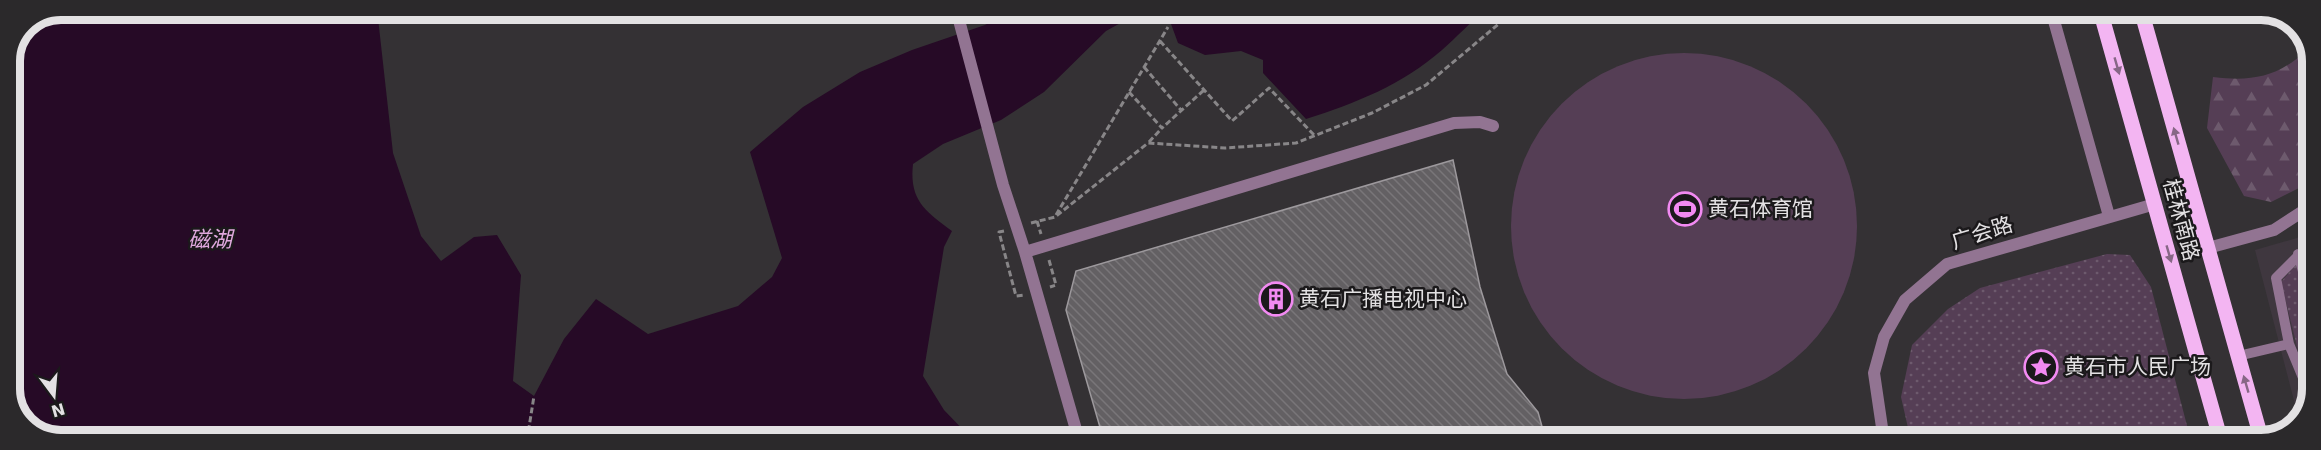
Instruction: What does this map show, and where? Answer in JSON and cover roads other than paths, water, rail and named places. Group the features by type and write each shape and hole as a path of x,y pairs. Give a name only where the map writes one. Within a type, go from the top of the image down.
{"main road":[{"name":"桂林南路","path":"2103,20 2218,430"},
{"name":"桂林南路","path":"2144,20 2259,430"}],"street":[{"path":"960,20 1003,185 1025,252 1075,430"},
{"path":"2054,20 2109,216"},
{"path":"1025,252 1454,123 1472,122 1493,126"},
{"name":"广会路","path":"1883,430 1875,373 1884,337 1905,300 1947,264 2155,204"},
{"path":"2208,248 2274,230 2301,212"}],"lane":[{"path":"2302,251 2276,278 2289,344 2302,375"},
{"path":"2298,254 2302,267"},
{"path":"2238,356 2289,344"}],"water":[{"name":"磁湖","path":"53,20 378,20 393,153 421,236 441,261 474,237 497,235 521,275 513,381 534,396 564,339 596,299 648,334 738,306 772,277 782,258 750,152 803,107 860,72 994,20 1126,20 1106,31 1044,92 1001,120 943,144 913,164 912,176 916,196 927,211 952,231 944,247 923,376 944,410 963,430 53,430 47,428 36,422 26,412 20,397 20,53 23,45 26,38 38,26"},
{"path":"1170,20 1473,20 1442,50 1395,83 1378,92 1306,119 1263,73 1263,60 1241,51 1205,55 1178,43"}],"place":[{"name":"黄石体育馆","path":"1685,209"},
{"name":"黄石广播电视中心","path":"1276,299"},
{"name":"黄石市人民广场","path":"2041,367"}]}
